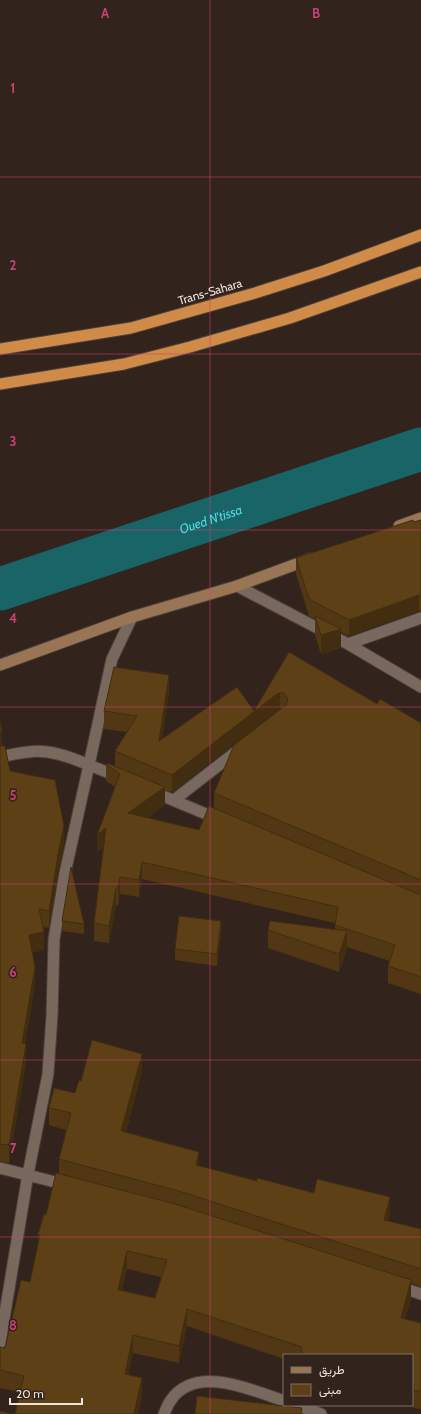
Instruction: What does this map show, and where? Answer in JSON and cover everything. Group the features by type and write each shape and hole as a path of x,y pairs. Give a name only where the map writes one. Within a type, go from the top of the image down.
{"highway":[{"name":"Trans-Sahara","path":"0,349 132,328 255,293 324,271 421,235"},
{"path":"0,384 124,364 190,347 290,318 421,272"}],"main road":[{"path":"386,531 421,518"},
{"path":"0,665 132,617 237,586 322,555"}],"street":[{"path":"237,586 348,644 421,687"},
{"path":"0,1343 28,1174 48,1074 52,1015 54,939 65,873 112,659 132,617"},
{"path":"348,644 421,618"},
{"path":"174,800 249,742"},
{"path":"0,757 30,751 46,752 65,756 224,822"},
{"path":"0,1168 28,1174 80,1189"},
{"path":"385,1282 421,1294"},
{"path":"164,1414 170,1400 182,1389 188,1385 208,1382 231,1383 283,1401"},
{"path":"299,1406 321,1414"}],"building":[{"path":"413,520 414,522 421,520 421,595 349,620 309,599 296,558"},
{"path":"315,616 341,629 321,635"},
{"path":"289,652 377,704 380,699 421,723 421,880 214,793 234,745 286,705 288,699 284,693 277,694 172,775 115,751 137,716 104,711 114,667 169,675 159,741 237,687 254,711"},
{"path":"0,720 2,732 0,732"},
{"path":"0,746 5,746 10,771 55,780 64,826 49,911 39,909 44,932 29,935 35,967 22,1043 26,1044 9,1145 0,1144"},
{"path":"107,763 165,787 128,813 199,830 209,806 421,894 421,977 388,966 395,945 335,925 338,907 142,862 139,880 120,877 118,888 116,888 109,926 94,923 106,828 97,835 120,774 106,764"},
{"path":"71,867 84,924 62,921"},
{"path":"179,916 221,921 217,954 175,949"},
{"path":"270,921 347,931 339,954 268,930"},
{"path":"92,1040 142,1054 121,1131 199,1152 196,1165 257,1181 257,1178 314,1193 317,1179 390,1197 384,1220 421,1229 421,1269 179,1191 59,1159 71,1113 49,1108 54,1088 75,1093 79,1080 81,1081"},
{"path":"56,1173 175,1204 411,1280 401,1318 421,1323 421,1391 413,1391 413,1354 304,1354 301,1353 302,1347 187,1309 179,1346 133,1335 125,1374 142,1378 134,1414 15,1414 24,1376 0,1370 0,1347 5,1348 21,1280 30,1282 40,1235 38,1235 44,1214 46,1215","holes":["127,1251 167,1260 155,1298 118,1290"]},
{"path":"197,1396 302,1408 301,1414 195,1414"},
{"path":"0,1411 13,1414 0,1414"}],"waterway":[{"name":"Oued N'tissa","path":"0,589 421,449"}]}
